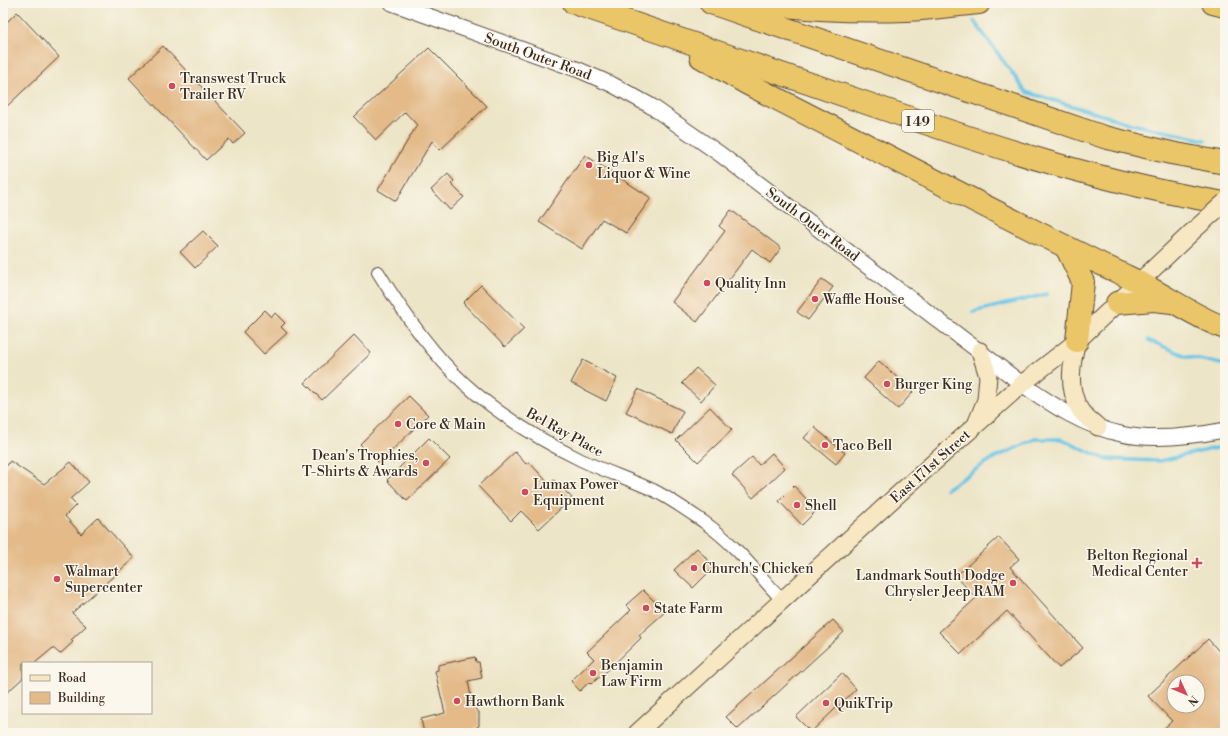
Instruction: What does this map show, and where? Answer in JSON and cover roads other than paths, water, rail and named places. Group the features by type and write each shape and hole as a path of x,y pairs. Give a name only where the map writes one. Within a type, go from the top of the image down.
{"highway":[{"name":"I 49","path":"574,3 1008,152 1091,175 1182,196 1225,202"},
{"path":"711,3 1104,137 1225,163"},
{"path":"756,3 794,7 906,10 979,3"},
{"path":"1213,3 1225,6"},
{"path":"659,32 748,84 1066,247 1140,282 1210,322 1225,328"},
{"path":"1066,247 1083,282 1077,341"},
{"path":"1117,303 1154,300 1175,302"}],"main road":[{"name":"East 171st Street","path":"638,733 1022,384 1077,341 1225,202"},
{"path":"1077,341 1071,361 1072,389 1081,410 1098,427"},
{"path":"975,426 986,400 988,376 980,351"}],"street":[{"name":"South Outer Road","path":"392,3 579,70 613,85 651,106 720,154 1022,384 1059,408 1098,427 1121,434 1180,436 1225,430"},
{"name":"Bel Ray Place","path":"378,272 399,306 444,362 464,383 484,399 556,447 654,491 678,504 706,523 727,541 783,601"}],"waterway":[{"path":"974,21 1026,92 1132,124 1205,140"},
{"path":"973,312 1047,294"},
{"path":"1148,340 1186,356 1225,365"},
{"path":"946,489 992,459 1035,439 1062,439 1105,459 1160,461 1225,446"}],"place":[{"name":"Transwest Truck Trailer RV","path":"172,86"},
{"name":"Big Al's Liquor & Wine","path":"589,165"},
{"name":"Quality Inn","path":"707,283"},
{"name":"Waffle House","path":"815,299"},
{"name":"Burger King","path":"887,384"},
{"name":"Core & Main","path":"398,424"},
{"name":"Taco Bell","path":"825,445"},
{"name":"Dean's Trophies, T-Shirts & Awards","path":"426,463"},
{"name":"Lumax Power Equipment","path":"525,492"},
{"name":"Shell","path":"797,505"},
{"name":"Belton Regional Medical Center","path":"1197,563"},
{"name":"Church's Chicken","path":"694,568"},
{"name":"Walmart Supercenter","path":"57,579"},
{"name":"Landmark South Dodge Chrysler Jeep RAM","path":"1013,583"},
{"name":"State Farm","path":"646,608"},
{"name":"Benjamin Law Firm","path":"593,673"},
{"name":"Hawthorn Bank","path":"457,701"},
{"name":"QuikTrip","path":"826,703"}]}
